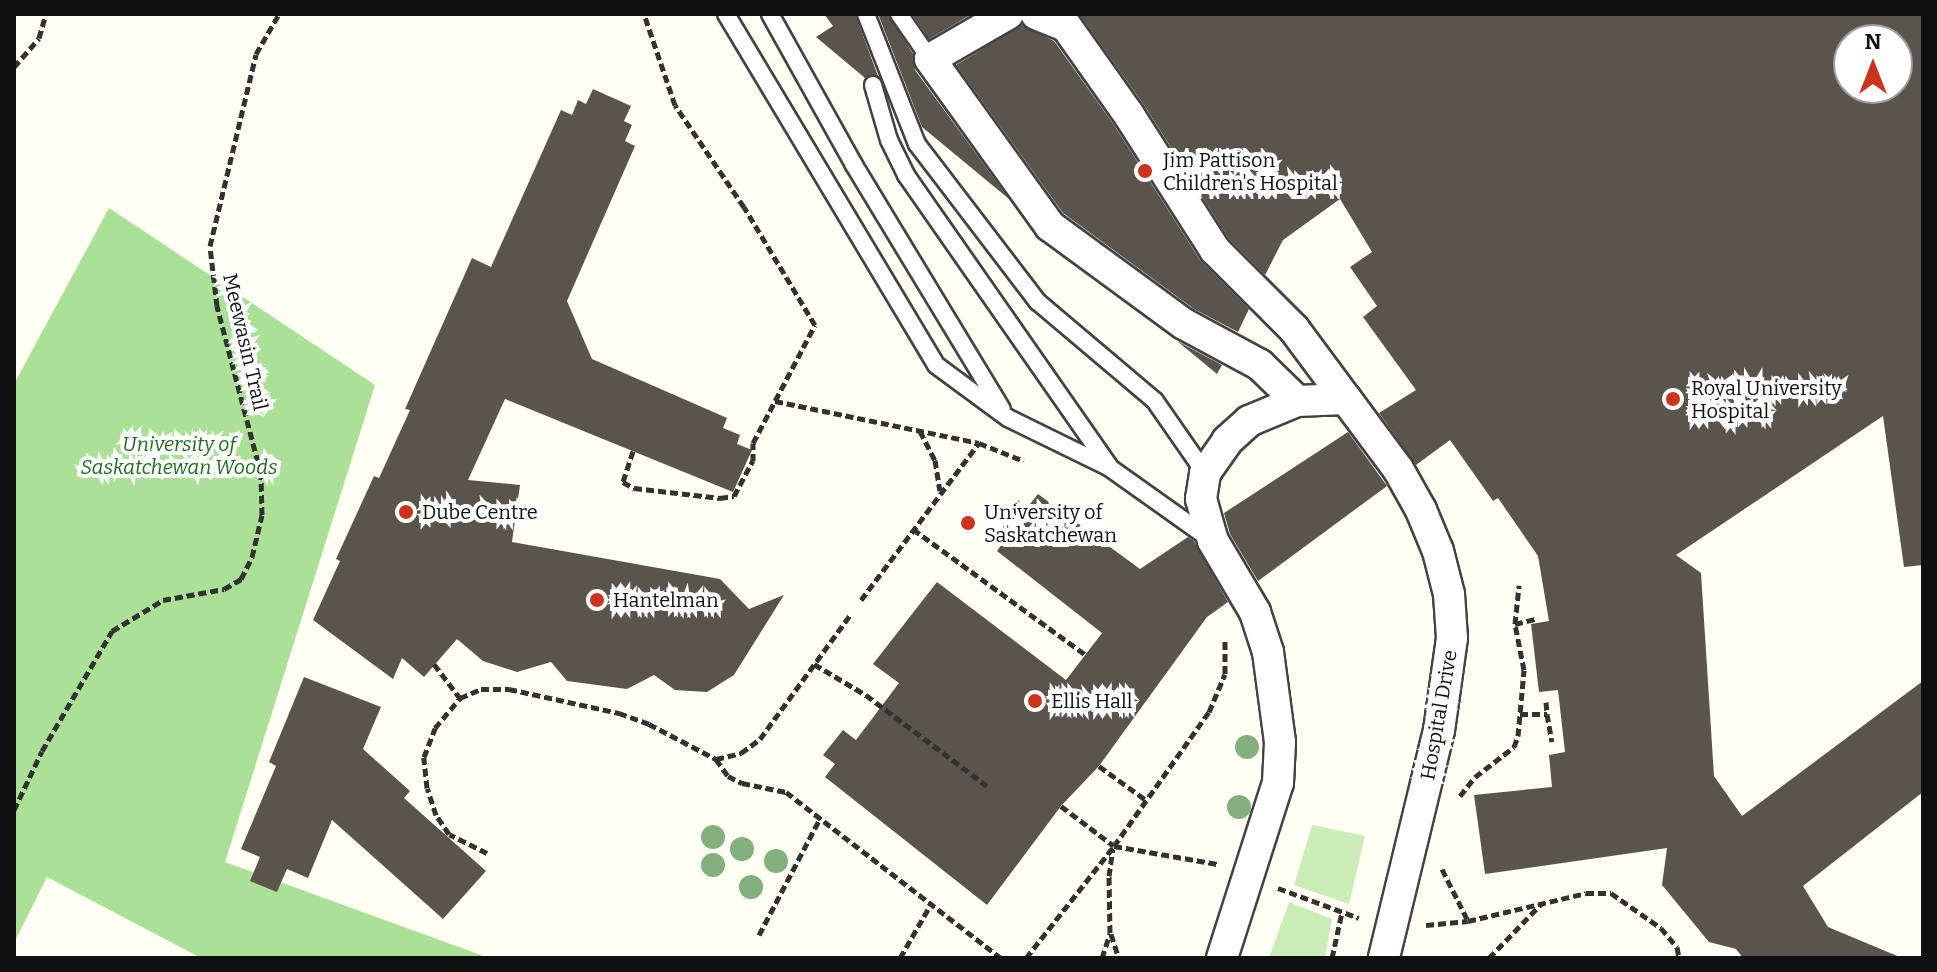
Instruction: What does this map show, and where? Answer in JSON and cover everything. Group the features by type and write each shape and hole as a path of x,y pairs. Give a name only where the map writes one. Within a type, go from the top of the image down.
{"street":[{"path":"1008,14 930,59 1050,226 1184,324 1260,365 1297,401"},
{"name":"Hospital Drive","path":"1036,14 1066,26 1129,115 1215,250 1294,329 1398,469 1421,510 1438,551 1449,594 1452,638 1448,685 1388,944"},
{"path":"1222,958 1238,871 1278,783 1280,742 1268,652 1255,612 1213,541 1201,499 1205,473 1227,441 1249,421 1297,401 1346,399"}],"lane":[{"path":"726,14 936,365 1008,418 1110,468 1213,541"},
{"path":"770,14 854,165 1008,418"},
{"path":"866,14 917,144 1038,302 1155,401 1205,473"},
{"path":"899,14 930,59"},
{"path":"873,85 889,140 906,175 1110,468"}],"path":[{"path":"14,67 39,38 46,14"},
{"name":"Meewasin Trail","path":"14,810 42,751 112,631 163,600 224,589 241,579 255,549 262,515 261,474 217,306 210,246 256,54 279,14"},
{"path":"633,451 623,482 634,488 720,498 734,496 753,461 753,443 815,325 744,207 675,105 644,14"},
{"path":"775,401 979,443 1036,465"},
{"path":"920,431 935,460 940,492"},
{"path":"861,600 979,443"},
{"path":"913,529 1086,655"},
{"path":"1455,810 1459,797 1475,777 1514,747 1524,670 1515,624 1519,585"},
{"path":"716,759 741,753 760,739 850,615"},
{"path":"1515,624 1535,619"},
{"path":"1026,958 1114,846 1221,691 1227,657 1224,636"},
{"path":"434,664 460,698"},
{"path":"814,664 866,695 987,786"},
{"path":"487,853 449,834 436,815 427,788 424,757 435,728 460,698 481,689 509,689 577,703 649,724 716,759 728,776 742,783 786,792 1001,958"},
{"path":"1546,702 1552,742"},
{"path":"1520,714 1547,714"},
{"path":"1099,766 1146,800"},
{"path":"1061,806 1114,846 1238,871 1342,912 1388,944"},
{"path":"759,935 819,820"},
{"path":"1102,958 1110,933 1109,876 1114,846"},
{"path":"1435,874 1439,861 1468,921"},
{"path":"1423,913 1419,926 1468,921 1586,893 1611,893 1661,928 1677,947 1679,958"},
{"path":"900,958 931,904"},
{"path":"1489,958 1541,904"},
{"path":"1332,958 1342,912"},
{"path":"1110,933 1119,958"}],"green space":[{"name":"University of Saskatchewan Woods","path":"109,208 375,385 225,862 489,958 201,958 47,877 14,943 14,384"},
{"path":"1312,825 1365,836 1349,904 1294,885"},
{"path":"1289,902 1332,919 1325,958 1269,958"}],"building":[{"path":"824,14 855,14 878,76 865,78 816,37 833,26"},
{"path":"878,14 888,14 913,54 915,70 1009,199 922,127"},
{"path":"912,14 972,14 929,39"},
{"name":"Royal University Hospital","path":"1079,14 1923,14 1923,565 1904,567 1883,416 1676,555 1701,573 1714,776 1742,816 1923,681 1923,792 1803,886 1828,927 1902,958 1743,958 1736,949 1709,942 1662,885 1667,848 1485,874 1474,795 1552,787 1549,755 1565,752 1558,690 1539,692 1531,624 1549,621 1538,556 1498,498 1493,501 1450,440 1416,465 1379,413 1416,390 1363,317 1377,306 1350,267 1372,252 1340,199 1283,240 1265,275 1229,239 1144,105"},
{"path":"1022,25 1054,41 1114,125 1200,260 1249,309 1238,332 1194,309 1063,213 956,65"},
{"name":"Dube Centre","path":"593,89 631,106 624,121 632,125 625,141 635,146 567,301 592,359 727,418 723,428 740,435 737,444 752,450 733,492 505,399 468,480 520,485 512,542 720,579 749,609 784,595 734,675 707,692 675,690 654,675 627,689 567,681 551,662 517,672 483,661 457,639 424,677 402,658 393,679 313,620 340,561 336,559 374,476 379,478 410,410 405,409 472,258 491,267 561,110 572,115 578,100 586,104"},
{"path":"1177,341 1222,365 1217,374"},
{"path":"1348,432 1387,486 1258,581 1230,534 1224,513"},
{"name":"Ellis Hall","path":"1038,494 1140,569 1188,537 1194,541 1228,602 1207,617 1099,766 1061,806 987,905 825,777 835,764 823,755 843,730 856,740 899,683 873,664 937,582 1066,680 1102,633 997,551 1009,534 998,526 1018,500 1026,509"},
{"path":"304,677 381,707 363,749 410,791 404,798 486,871 443,919 332,820 308,878 287,869 277,892 250,881 260,857 241,849 276,766 269,762"}],"place":[{"name":"Jim Pattison Children's Hospital","path":"1145,171"},
{"name":"Royal University Hospital","path":"1673,399"},
{"name":"Dube Centre","path":"406,512"},
{"name":"University of Saskatchewan","path":"968,523"},
{"name":"Hantelman","path":"597,600"},
{"name":"Ellis Hall","path":"1035,701"}]}
